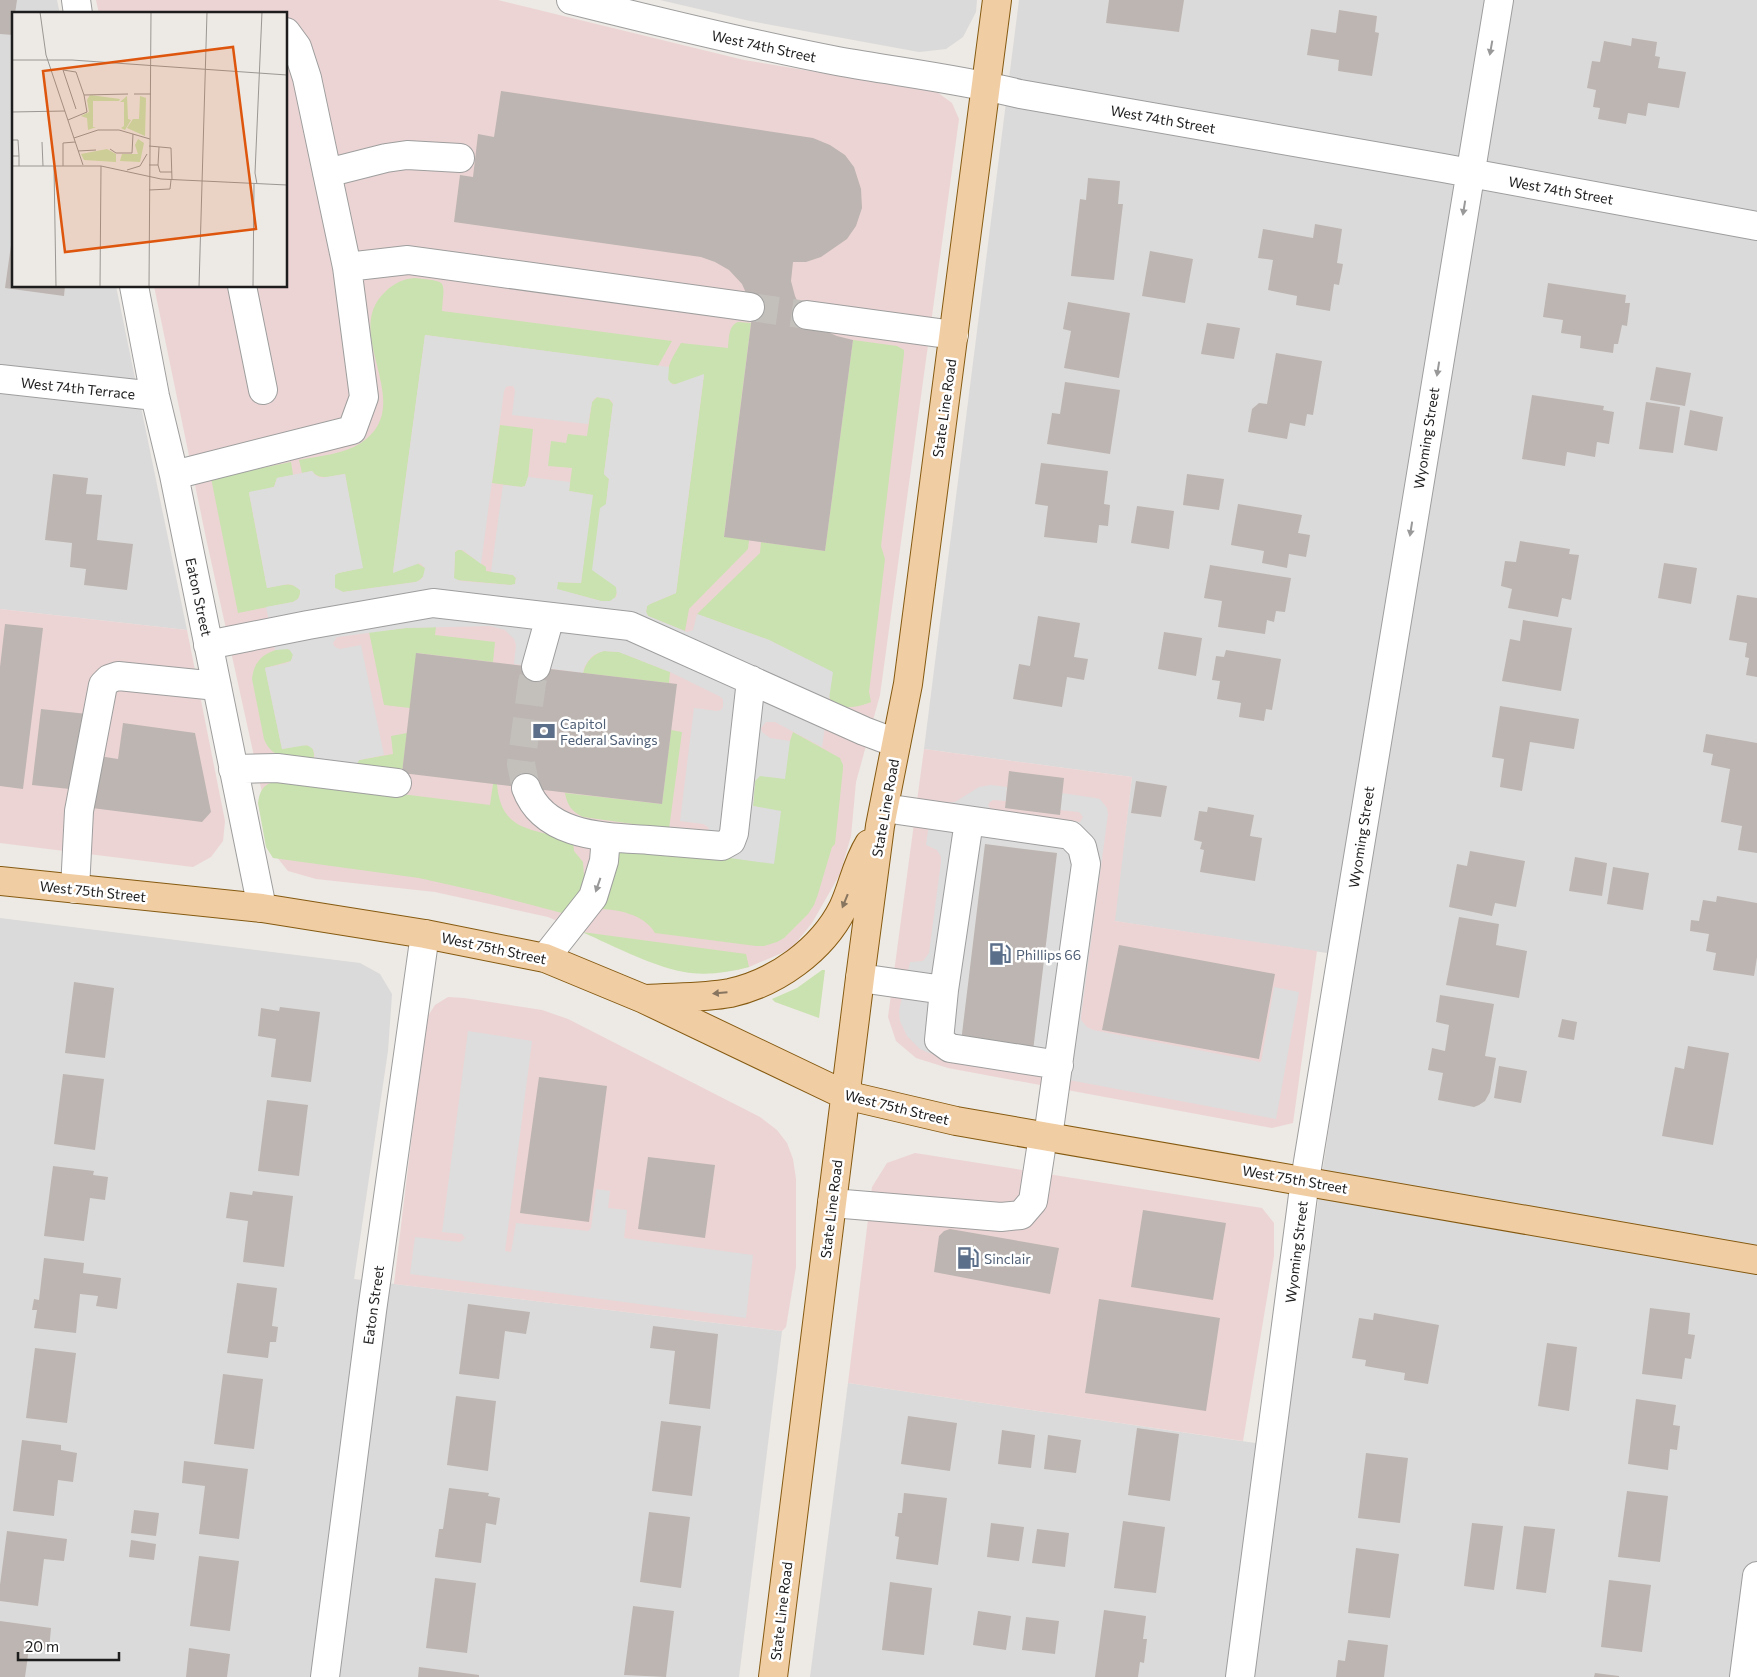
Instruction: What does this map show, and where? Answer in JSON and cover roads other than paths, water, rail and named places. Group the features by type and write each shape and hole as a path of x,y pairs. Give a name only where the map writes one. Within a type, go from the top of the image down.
{"main road":[{"name":"State Line Road","path":"773,1677 860,978 882,817 908,684 997,0"},
{"path":"644,1000 730,993 758,984 799,960 818,944 843,907 860,859 882,817"},
{"name":"West 75th Street","path":"0,882 262,908 425,934 545,958 644,1000 845,1095 956,1121 1305,1180 1757,1260"}],"street":[{"name":"West 74th Street","path":"571,0 737,41 838,61 986,86 1020,94 1470,173 1757,226"},
{"name":"Wyoming Street","path":"1240,1677 1305,1180 1499,0"},
{"path":"174,475 352,430 364,397 347,267 307,78 297,47 288,35"},
{"path":"327,173 386,158 407,155 460,158"},
{"path":"347,267 408,260 750,307"},
{"name":"Eaton Street","path":"134,288 155,396 174,475 262,908"},
{"path":"242,288 263,390"},
{"path":"807,315 954,335"},
{"name":"West 74th Terrace","path":"0,379 155,396"},
{"path":"208,645 433,603 630,626 864,731 896,743"},
{"path":"536,667 550,617"},
{"path":"75,889 80,811 103,685 109,679 118,676 217,686"},
{"path":"526,788 530,798 544,813 555,822 570,829 606,837 722,846 731,841 734,833 751,680"},
{"path":"233,769 277,768 397,783"},
{"path":"832,1203 1001,1217 1021,1215 1033,1200 1059,1064 1086,864 1082,847 1070,835 969,821 882,817"},
{"path":"969,821 944,990 939,1040 950,1048 1059,1064"},
{"path":"545,958 593,897 602,870 606,837"},
{"name":"Eaton Street","path":"325,1677 372,1311 425,934"},
{"path":"860,978 944,990"},
{"path":"1744,1677 1757,1576"}],"tunnel":[{"path":"750,307 807,315"},
{"path":"526,788 521,764 532,683 536,667"}],"place":[{"name":"Capitol Federal Savings","path":"544,731"},
{"name":"Phillips 66","path":"1000,954"},
{"name":"Sinclair","path":"968,1258"}]}
